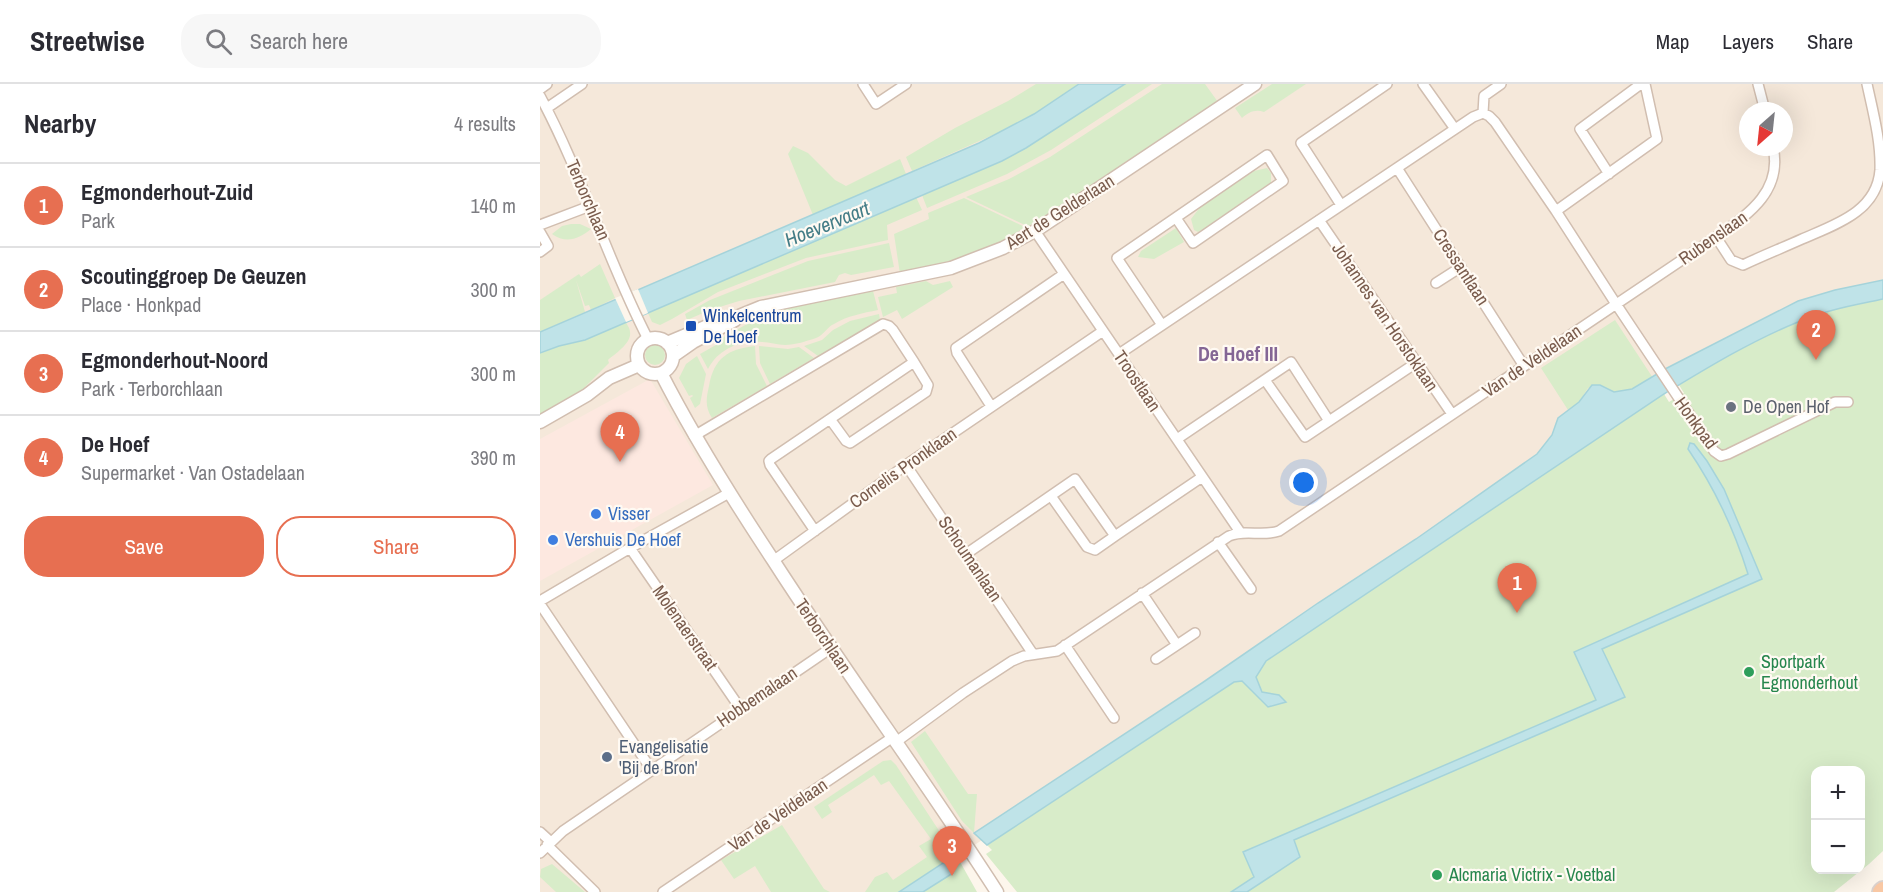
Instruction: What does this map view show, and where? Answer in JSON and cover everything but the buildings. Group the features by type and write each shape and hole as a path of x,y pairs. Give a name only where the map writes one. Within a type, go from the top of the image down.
{"street":[{"path":"540,89 547,84"},
{"path":"547,108 582,84"},
{"path":"863,84 876,104 906,84"},
{"name":"Aert de Gelderlaan","path":"667,343 732,315 739,315 760,307 951,268 988,255 1035,231 1255,84"},
{"path":"1341,205 1301,143 1387,84"},
{"path":"1423,84 1455,129"},
{"path":"1556,211 1609,174 1657,139 1643,84 1580,129 1609,174"},
{"path":"1758,84 1763,102"},
{"path":"1716,237 1731,260 1743,265 1842,221 1864,205 1876,187 1880,170 1876,130 1867,84"},
{"path":"1483,113 1484,96 1499,85"},
{"name":"Terborchlaan","path":"540,96 648,339"},
{"path":"1119,354 1455,129 1483,113"},
{"path":"1483,113 1495,122 1616,304"},
{"path":"1162,325 1117,258 1267,155 1283,181 1193,243 1176,218"},
{"name":"Rubenslaan","path":"1616,304 1748,215 1762,199 1773,173 1774,156"},
{"name":"Cressantlaan","path":"1397,168 1524,366"},
{"path":"540,225 590,206"},
{"name":"Johannes van Horstoklaan","path":"1319,220 1452,414"},
{"name":"Troostlaan","path":"1035,231 1239,532"},
{"path":"540,232 548,246 540,252"},
{"path":"1436,283 1461,267"},
{"path":"991,406 957,354 956,348 1064,274"},
{"name":"Van de Veldelaan","path":"663,892 1017,658 1052,652 1065,645 1229,536 1239,532 1271,534 1279,531 1616,304"},
{"name":"Honkpad","path":"1616,304 1709,447 1720,456 1835,402 1848,402"},
{"name":"Aert de Gelderlaan","path":"673,356 693,342 735,320 739,315"},
{"path":"694,436 883,324 893,330 929,388 850,443 846,441 830,418"},
{"name":"Cornelis Pronklaan","path":"773,561 906,465 1103,331"},
{"path":"660,338 667,343 673,356 669,366 661,373 646,372 639,365 636,357 642,343 648,339 660,338"},
{"path":"815,531 769,461 914,362"},
{"path":"1176,439 1291,362 1329,421"},
{"path":"1265,380 1305,437 1416,363"},
{"path":"540,422 587,395 609,378 639,365"},
{"name":"Terborchlaan","path":"661,373 694,436 773,561 997,892"},
{"name":"Schoumanlaan","path":"906,465 1033,654"},
{"path":"1051,496 1087,548 1095,550 1202,477"},
{"path":"966,554 1076,479 1115,536"},
{"path":"651,769 540,603 630,548 729,493"},
{"path":"1218,542 1251,590"},
{"name":"Molenaerstraat","path":"630,548 740,708"},
{"path":"1142,593 1177,645"},
{"path":"1156,659 1195,633"},
{"path":"1065,645 1114,718"},
{"name":"Hobbemalaan","path":"540,853 562,831 831,648"},
{"path":"540,832 595,892"}],"shaded area":[{"path":"540,84 1883,84 1883,316 1734,333 905,892 540,892"},
{"path":"650,379 713,485 540,581 540,439"}],"green space":[{"path":"1036,84 1079,84 1034,114 1004,130 912,171 906,157"},
{"path":"1125,84 1152,84 1051,150 1007,174 927,208 922,195 1002,161 1026,148"},
{"path":"1162,84 1205,84 1218,102 1031,228 966,197 1009,179 1050,157"},
{"path":"1272,84 1306,84 1264,112 1252,112 1242,118 1235,108"},
{"path":"793,146 808,153 835,180 846,186 900,159 906,174 813,215 788,154"},
{"path":"1267,168 1271,173 1271,184 1222,220 1198,232 1194,230 1191,219 1201,206 1254,171"},
{"path":"916,197 922,210 887,225 888,240 806,258 718,292 660,325 652,322 648,313 672,301"},
{"path":"964,198 1029,229 956,261 900,274 894,234 929,219 928,213"},
{"path":"580,224 591,229 572,239 562,239 552,234 562,226"},
{"path":"1176,228 1184,242 1154,259 1138,257 1141,251"},
{"path":"889,243 894,267 851,275 845,273 839,275 835,282 739,301 687,320 685,314 710,300 808,261"},
{"path":"600,264 615,298 591,310 589,305 585,306 576,280 585,312 540,332 540,300 579,274 581,277"},
{"path":"926,281 933,285 950,281 953,287 902,319 897,310 883,317 878,297 897,293 896,287"},
{"path":"873,291 878,310 839,321 816,338 789,345 765,342 738,344 718,356 708,369 700,354 723,341 722,338 770,311"},
{"path":"1883,299 1883,851 1865,867 1865,766 1811,766 1811,874 1856,874 1834,892 1017,892 986,854 992,850 987,845 1234,682 1253,676 1266,661 1664,394 1669,402 1684,393 1679,385 1708,367 1783,329 1840,308"},
{"path":"879,314 880,320 818,356 804,346 822,340 833,330 850,321"},
{"path":"1615,320 1653,378 1624,392 1614,392 1600,385 1588,388 1579,402 1568,410 1541,368"},
{"path":"626,322 630,336 622,348 608,360 609,363 577,395 540,416 540,353 585,340"},
{"path":"655,345 662,348 665,355 662,362 655,365 648,362 645,355 648,348"},
{"path":"755,346 756,364 767,386 712,418 708,410 707,399 714,368 730,353"},
{"path":"759,346 788,349 799,347 814,358 770,384 760,363"},
{"path":"697,356 706,374 700,404 695,408 690,398 693,396 689,396 679,378 686,364"},
{"path":"925,731 968,794 977,794 974,833 962,821 911,742"},
{"path":"891,760 951,849 952,857 899,892 865,892 875,877 887,872 893,880 927,857 919,846 931,839 889,781 881,785 874,775 828,805 832,812 822,819 814,807 883,761"},
{"path":"782,825 824,889 830,892 771,892 755,866 734,879 721,860"},
{"path":"959,860 977,892 913,892"},
{"path":"552,864 585,892 556,892 540,877 541,869"}],"water":[{"name":"Hoevervaart","path":"1079,84 1125,84 1002,161 585,340 540,353 540,332 979,143 1034,114"},
{"path":"1883,280 1883,299 1819,314 1781,329 1729,355 1664,394 1266,661 1256,677 1262,692 1279,695 1286,702 1268,707 1242,681 1234,682 987,845 974,833 1416,539 1537,454 1552,435 1558,418 1579,402 1592,385 1600,385 1614,392 1632,389 1667,368 1798,301 1835,290"},
{"path":"1690,443 1694,444 1707,461 1724,489 1762,579 1602,649 1625,697 1294,840 1300,857 1247,892 1231,892 1254,877 1243,852 1596,700 1574,652 1748,574 1722,509 1688,449"},
{"path":"952,857 953,873 923,892 899,892"}],"pier":[{"path":"638,289 648,313 626,322 615,298"}],"place":[{"name":"Winkelcentrum De Hoef","path":"691,326"},
{"name":"Scoutinggroep De Geuzen","path":"1816,360"},
{"name":"De Open Hof","path":"1731,407"},
{"name":"De Hoef","path":"620,462"},
{"name":"Visser","path":"596,514"},
{"name":"Vershuis De Hoef","path":"553,540"},
{"name":"Egmonderhout-Zuid","path":"1517,613"},
{"name":"Sportpark Egmonderhout","path":"1749,672"},
{"name":"Evangelisatie 'Bij de Bron'","path":"607,757"},
{"name":"Alcmaria Victrix - Voetbal","path":"1437,875"},
{"name":"Egmonderhout-Noord","path":"952,876"}],"district":[{"name":"De Hoef III","path":"1238,354"}]}
